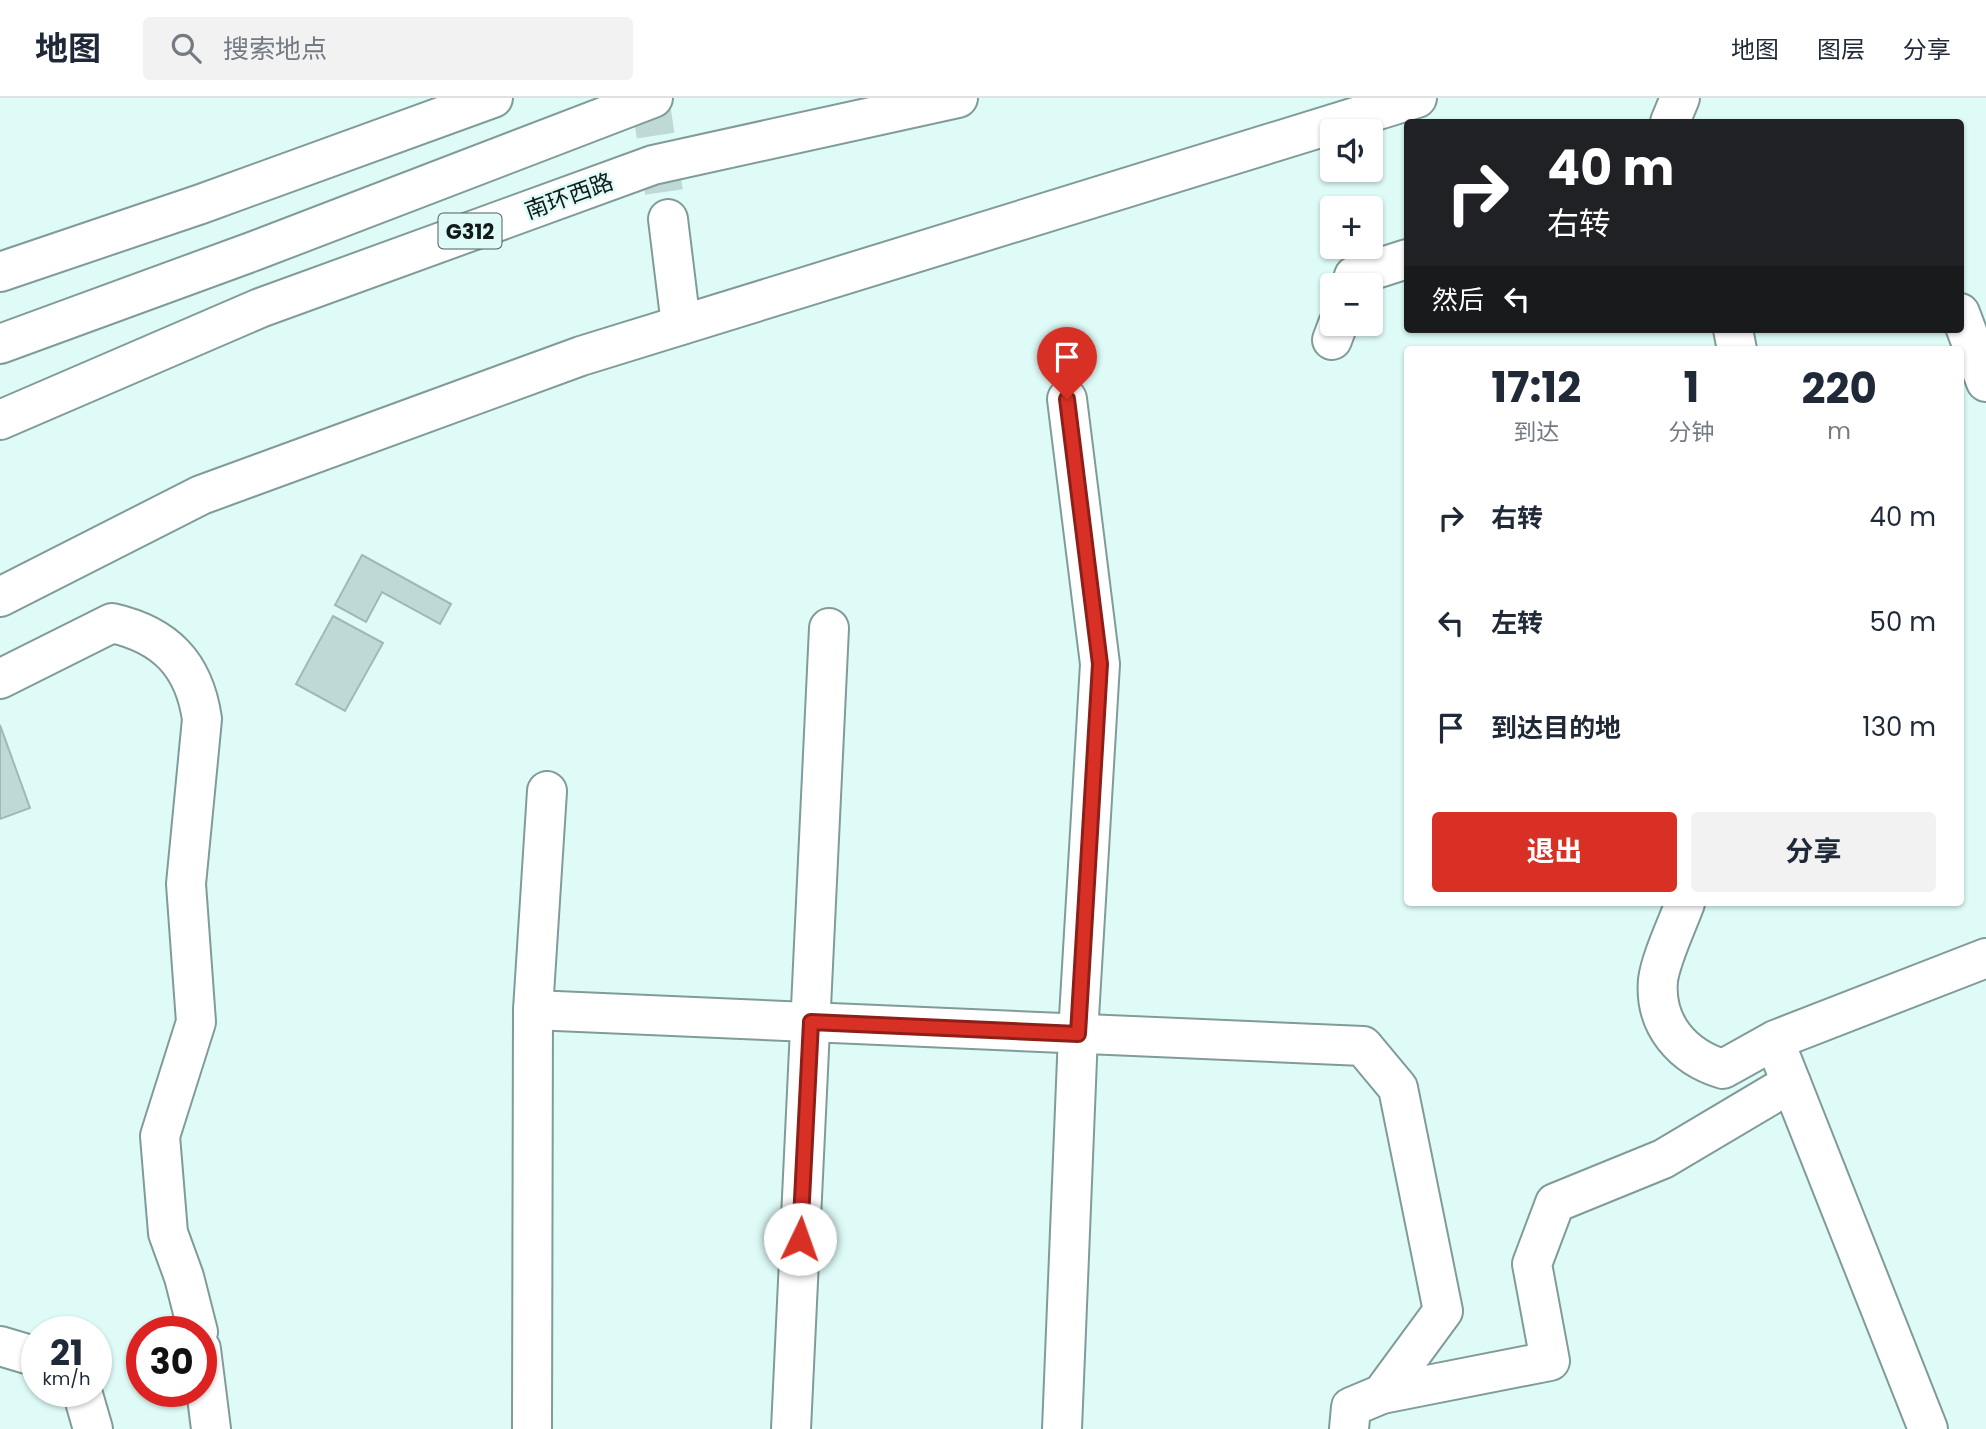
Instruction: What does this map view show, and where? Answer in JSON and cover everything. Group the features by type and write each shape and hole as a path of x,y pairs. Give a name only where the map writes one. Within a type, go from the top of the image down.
{"main road":[{"path":"0,272 201,204 493,98"},
{"name":"G312","path":"0,344 254,251 653,98"},
{"name":"南环西路","path":"0,420 260,307 653,165 958,98"},
{"path":"0,597 201,495 581,356 1417,98"},
{"path":"1671,119 1680,98"},
{"path":"1688,98 1692,119"},
{"path":"668,219 681,325"},
{"path":"1361,273 1404,261"},
{"path":"1964,324 1986,382"},
{"path":"1062,1429 1078,1034 1100,664 1067,399"},
{"path":"0,679 111,623 144,632 172,653 184,667 199,700 202,719 186,884 196,1022 160,1136 168,1233 184,1277 194,1316"},
{"path":"791,1429 830,628"},
{"path":"533,1429 533,1010 547,791"},
{"path":"1684,906 1658,979 1658,996 1667,1028 1678,1043 1691,1055 1723,1069 1775,1040 1986,958"},
{"path":"533,1010 1363,1046 1398,1088 1443,1311 1382,1394"},
{"path":"1775,1040 1928,1429"},
{"path":"1349,1429 1351,1407 1382,1394 1550,1362 1532,1264 1555,1203 1663,1159 1791,1083"},
{"path":"0,1346 21,1352"},
{"path":"87,1407 93,1429"},
{"path":"208,1407 211,1429"}],"building":[{"path":"362,555 451,604 440,624 382,592 366,622 335,605"},
{"path":"333,616 383,643 345,711 296,684"},
{"path":"0,725 30,808 0,819"}],"tunnel":[{"path":"650,98 668,219"}],"route":[{"path":"800,1239 811,1022 1078,1034 1100,664 1067,399"}]}
